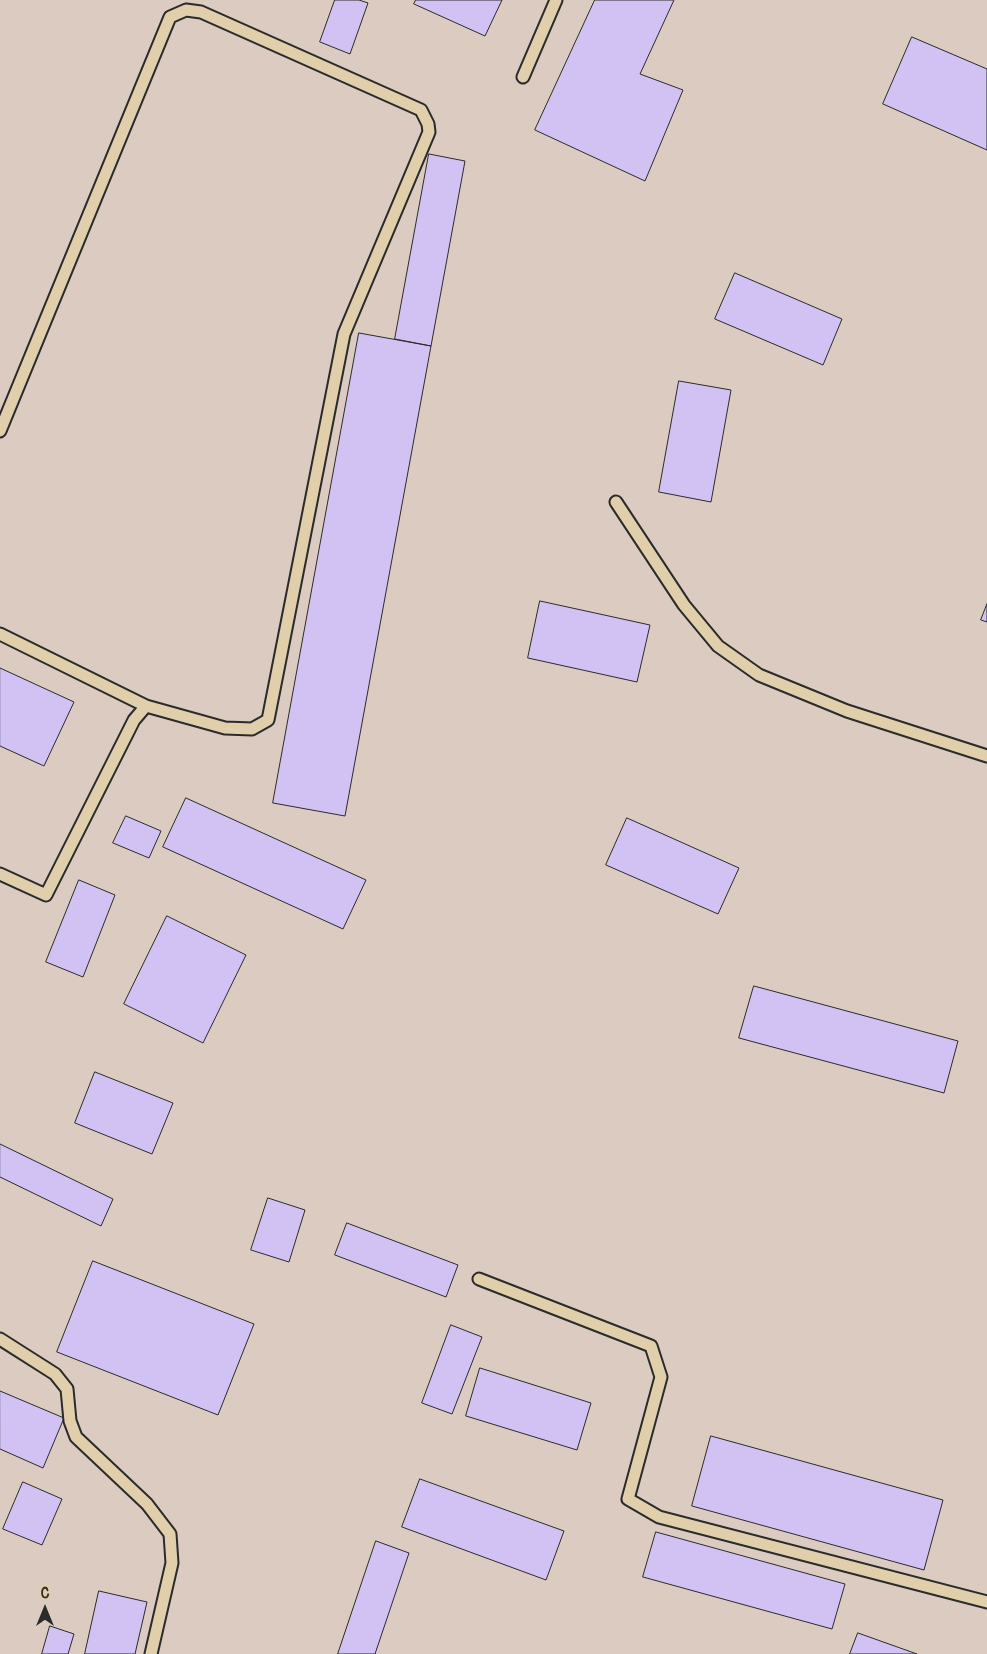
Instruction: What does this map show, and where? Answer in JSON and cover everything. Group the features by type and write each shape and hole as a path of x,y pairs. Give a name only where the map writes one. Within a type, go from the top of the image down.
{"lane":[{"path":"523,77 556,0"},
{"path":"0,431 170,17 186,10 201,12 421,110 428,124 429,132 344,334 268,720 252,729 224,728 146,706 0,634"},
{"path":"616,502 684,605 718,646 759,675 847,711 987,756"},
{"path":"0,874 46,895 134,720 146,706"},
{"path":"479,1279 651,1346 661,1377 628,1499 658,1517 987,1602"},
{"path":"0,1339 55,1374 67,1389 70,1421 76,1437 147,1504 170,1534 172,1563 152,1654"}],"building":[{"path":"335,0 359,0 368,3 350,54 320,42"},
{"path":"416,0 502,0 485,36 414,4"},
{"path":"595,0 674,0 640,74 683,90 645,181 535,130"},
{"path":"912,37 987,69 987,150 883,104"},
{"path":"429,154 465,161 431,346 395,339"},
{"path":"735,273 842,319 823,365 715,319"},
{"path":"359,333 431,346 345,816 273,803"},
{"path":"679,381 731,390 711,502 659,492"},
{"path":"540,601 650,625 637,682 528,658"},
{"path":"987,604 987,622 981,620"},
{"path":"0,668 74,702 44,766 0,746"},
{"path":"186,798 366,880 343,929 163,847"},
{"path":"126,816 161,831 149,858 113,843"},
{"path":"627,818 739,868 718,914 606,865"},
{"path":"79,880 115,895 83,977 46,962"},
{"path":"167,916 246,955 203,1043 124,1004"},
{"path":"754,986 958,1041 944,1093 739,1038"},
{"path":"95,1072 173,1103 152,1154 75,1123"},
{"path":"0,1144 113,1199 101,1226 0,1177"},
{"path":"268,1198 305,1210 289,1262 251,1250"},
{"path":"347,1223 458,1265 446,1297 335,1255"},
{"path":"93,1261 254,1324 218,1415 57,1352"},
{"path":"451,1325 482,1337 452,1414 422,1403"},
{"path":"480,1368 591,1403 577,1450 466,1416"},
{"path":"0,1391 64,1418 43,1468 0,1449"},
{"path":"711,1436 943,1500 924,1570 692,1506"},
{"path":"420,1479 564,1531 546,1580 402,1527"},
{"path":"23,1482 62,1499 42,1545 3,1529"},
{"path":"656,1532 845,1584 832,1629 643,1577"},
{"path":"376,1541 409,1553 375,1654 338,1654"},
{"path":"99,1591 147,1602 135,1654 85,1654"},
{"path":"50,1626 74,1634 68,1654 42,1654"},
{"path":"858,1633 917,1654 850,1654"}]}
